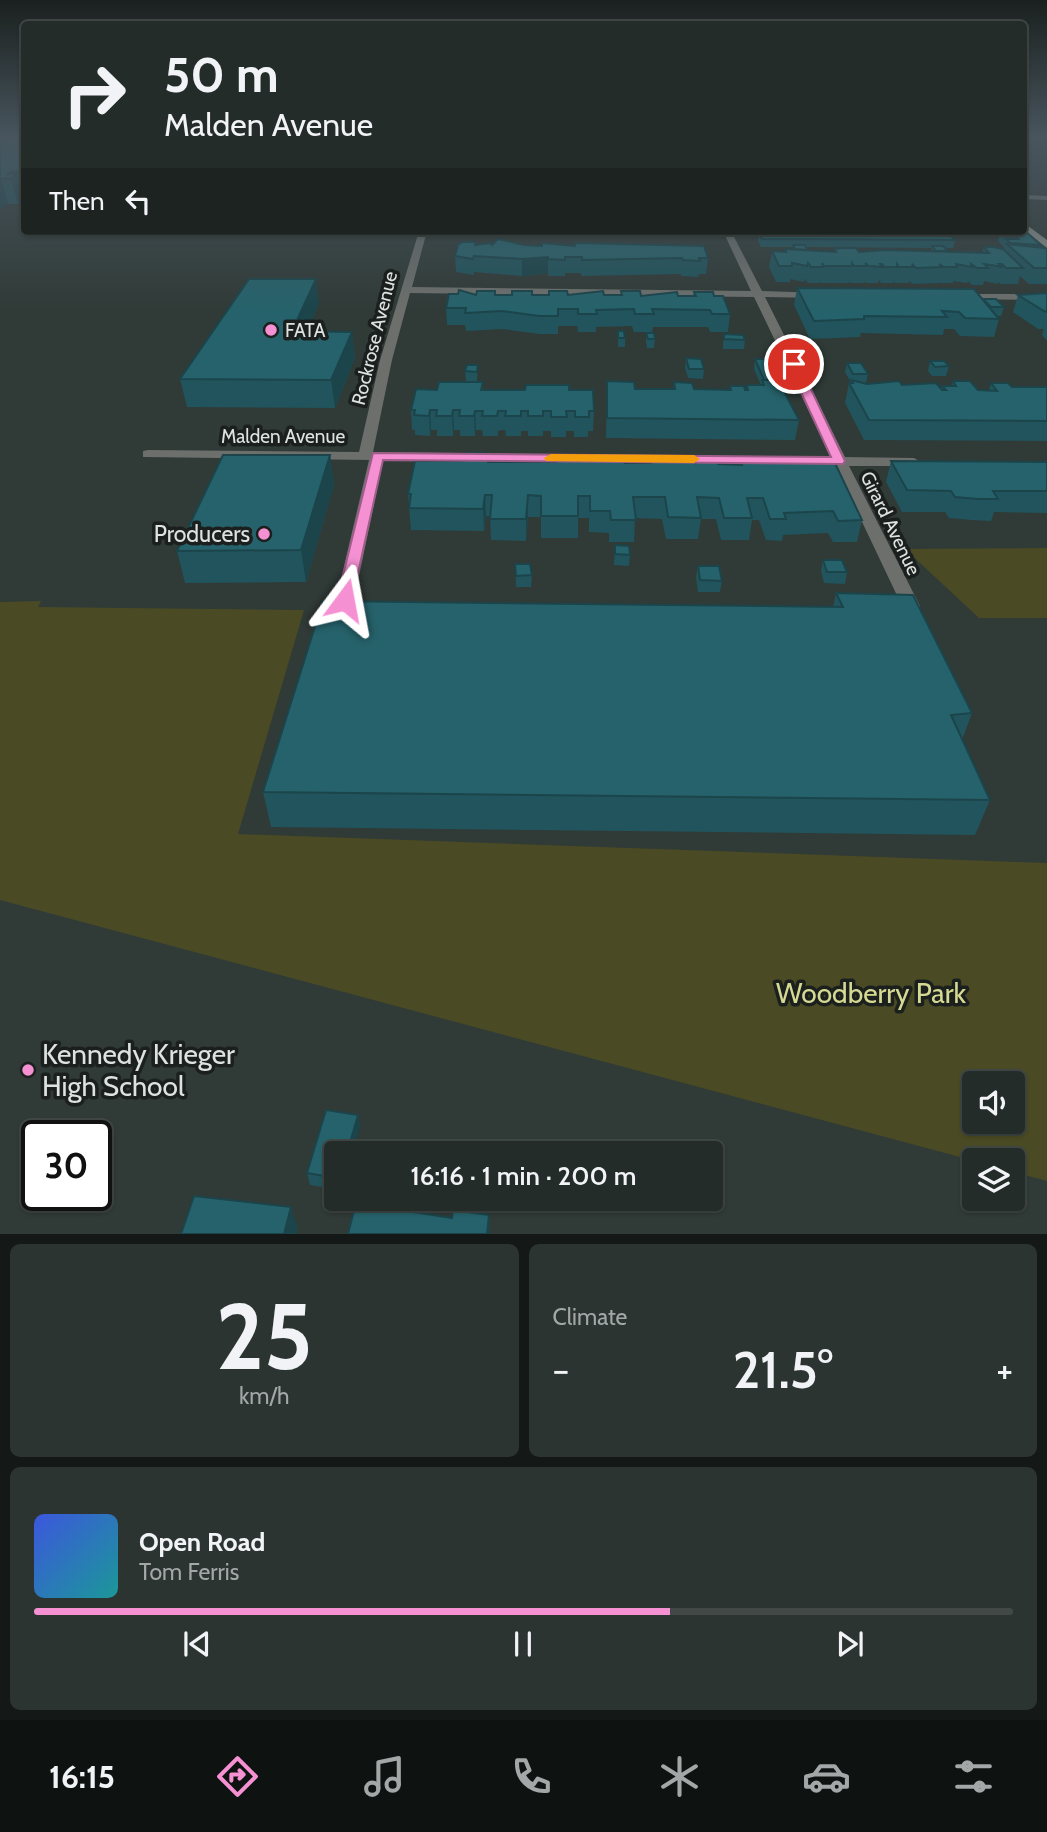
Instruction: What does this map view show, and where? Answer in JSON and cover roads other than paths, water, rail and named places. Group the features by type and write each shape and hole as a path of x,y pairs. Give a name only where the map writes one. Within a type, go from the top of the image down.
{"main road":[{"path":"1027,228 1047,245"}],"street":[{"path":"1027,197 1047,198"},
{"name":"Rockrose Avenue","path":"345,600 371,456 406,290 422,235"},
{"name":"Girard Avenue","path":"729,235 911,606"},
{"path":"406,290 834,295"},
{"path":"939,296 1047,297"},
{"name":"Malden Avenue","path":"148,454 923,462"}],"place":[{"name":"FATA","path":"271,330"},
{"name":"Producers","path":"264,534"},
{"name":"Kennedy Krieger High School","path":"28,1070"}],"park label":[{"name":"Woodberry Park","path":"871,993"}]}
